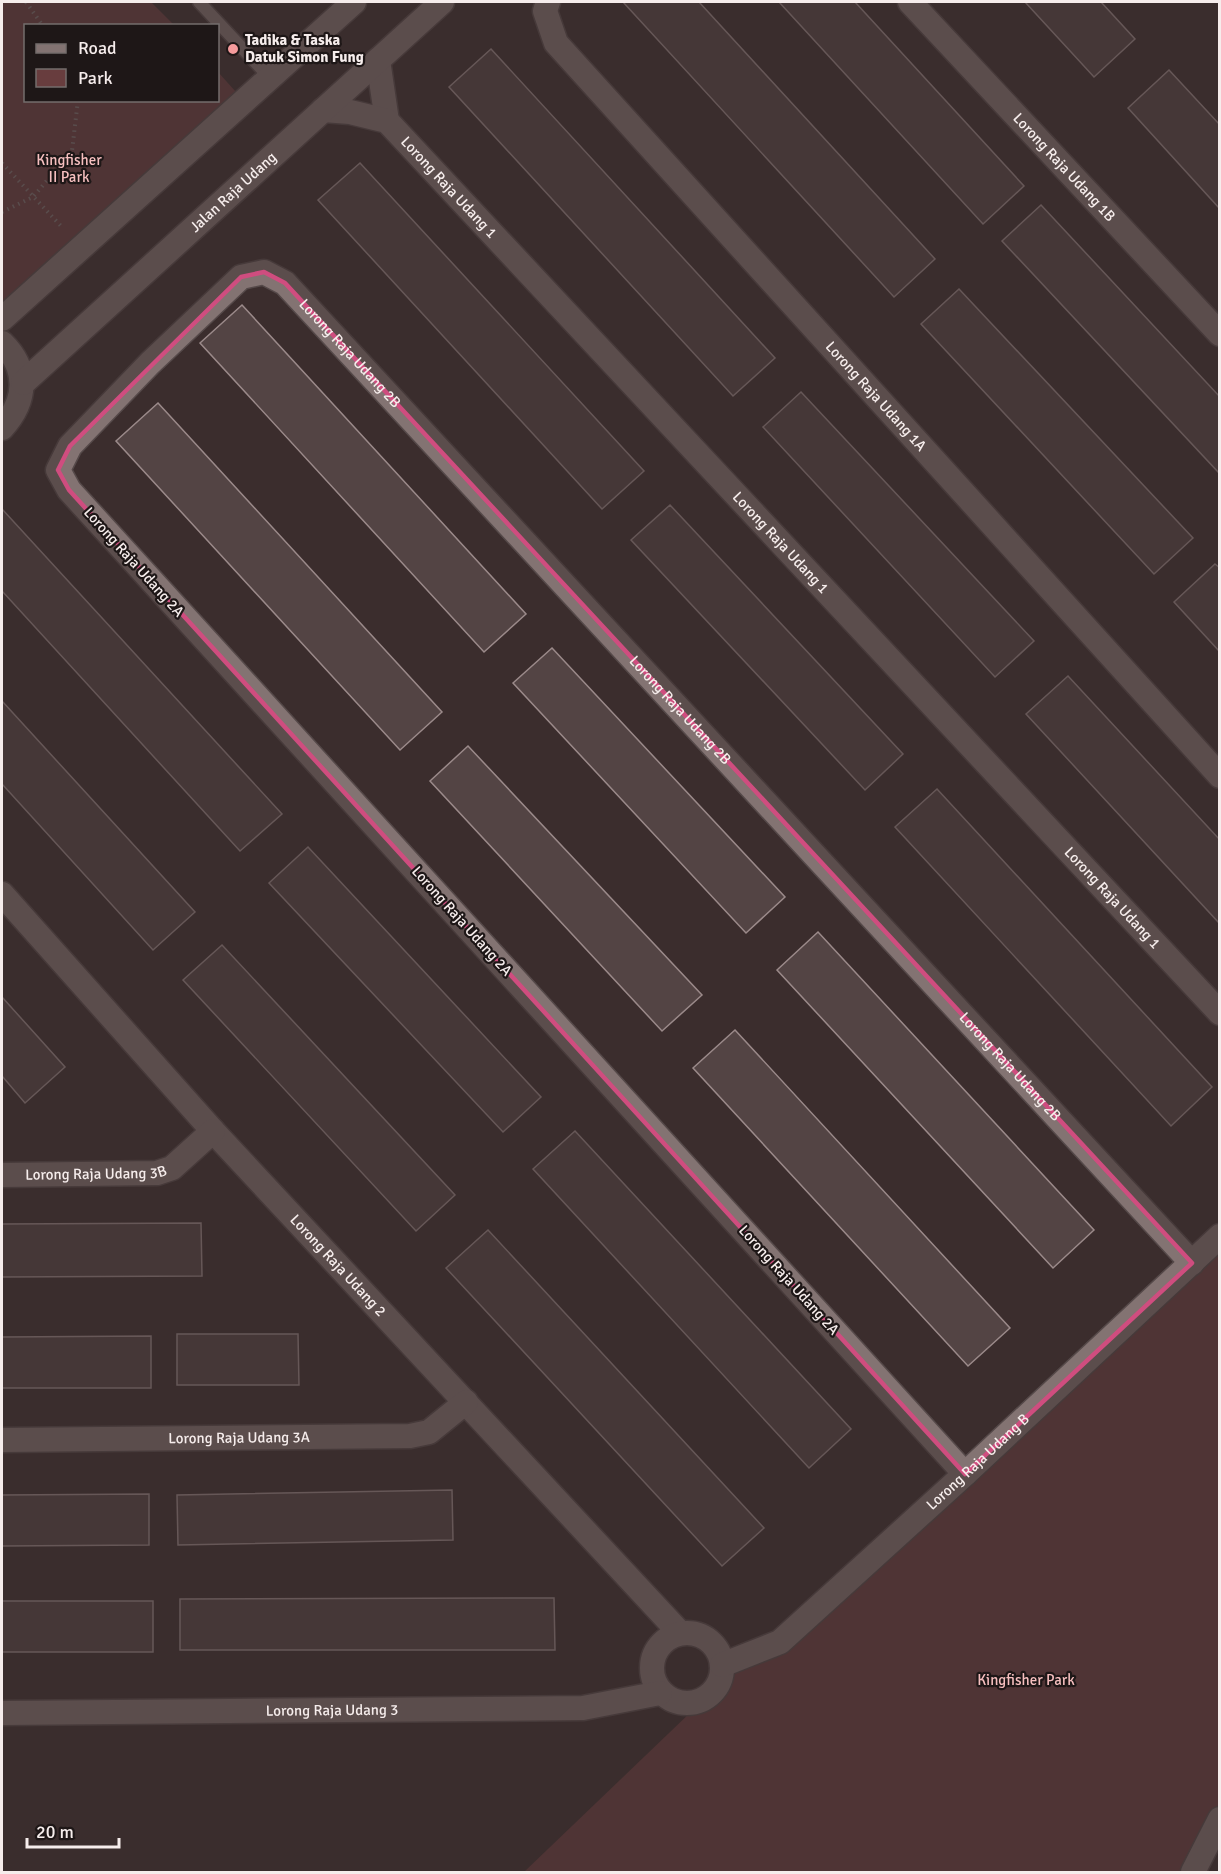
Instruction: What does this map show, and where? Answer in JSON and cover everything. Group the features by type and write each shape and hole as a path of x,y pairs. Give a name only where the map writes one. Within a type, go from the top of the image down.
{"street":[{"path":"2,319 354,2"},
{"name":"Jalan Raja Udang","path":"23,383 442,2"},
{"name":"Lorong Raja Udang 1B","path":"910,2 1220,333"},
{"name":"Lorong Raja Udang 1A","path":"547,6 556,43 1220,776"},
{"path":"323,110 350,112 387,121 378,60"},
{"name":"Lorong Raja Udang 1","path":"387,121 1220,1013"},
{"name":"Lorong Raja Udang 2B","path":"150,363 241,277 264,272 285,283 1192,1263"},
{"path":"2,343 13,354 20,368 23,383 21,400 13,416 2,428"},
{"name":"Lorong Raja Udang 2A","path":"150,363 70,446 58,470 69,490 965,1474"},
{"name":"Lorong Raja Udang 2","path":"2,894 213,1131 680,1633"},
{"name":"Lorong Raja Udang 3B","path":"2,1175 157,1173 172,1168 213,1131"},
{"name":"Lorong Raja Udang B","path":"722,1665 780,1641 965,1474 1220,1236"},
{"name":"Lorong Raja Udang 3A","path":"2,1440 410,1436 429,1432 466,1402"},
{"path":"680,1633 699,1634 715,1646 722,1665 717,1687 701,1701 680,1703 660,1692 650,1669 658,1646 680,1633"},
{"name":"Lorong Raja Udang 3","path":"2,1713 583,1708 660,1692"},
{"path":"1193,1872 1220,1819"}],"lane":[{"path":"199,2 271,79"}],"path":[{"path":"26,2 42,24"},
{"path":"2,212 33,197 72,151 78,102"},
{"path":"2,163 61,226"}],"highlighted area":[{"path":"264,272 285,283 1192,1263 965,1474 69,490 58,470 70,446 241,277"}],"green space":[{"name":"Kingfisher II Park","path":"2,2 151,2 173,24 24,24 24,102 219,102 219,73 245,102 2,319"},
{"name":"Kingfisher Park","path":"1219,1236 1220,1819 1193,1872 524,1872 717,1687 722,1665 780,1641"}],"building":[{"path":"623,2 699,2 935,259 894,297"},
{"path":"779,2 855,2 1024,186 983,224"},
{"path":"1025,2 1101,2 1135,39 1094,77"},
{"path":"491,49 775,358 733,396 449,87"},
{"path":"1169,70 1220,125 1220,209 1128,108"},
{"path":"360,163 644,471 602,509 318,200"},
{"path":"1041,205 1220,397 1220,474 1002,241"},
{"path":"959,289 1193,538 1154,574 921,324"},
{"path":"242,305 526,614 484,652 200,343"},
{"path":"801,392 1034,641 995,677 763,427"},
{"path":"158,403 442,712 400,750 116,441"},
{"path":"670,505 903,754 865,790 631,540"},
{"path":"2,509 282,814 240,851 2,591"},
{"path":"1215,564 1220,568 1220,652 1174,602"},
{"path":"552,648 785,897 746,933 513,683"},
{"path":"1068,676 1220,840 1220,924 1026,714"},
{"path":"2,701 195,912 153,950 2,784"},
{"path":"468,746 702,995 662,1031 430,781"},
{"path":"937,789 1212,1087 1171,1126 895,827"},
{"path":"308,847 541,1097 503,1132 269,883"},
{"path":"818,932 1094,1230 1053,1268 777,970"},
{"path":"222,945 455,1195 416,1231 183,980"},
{"path":"2,997 65,1067 25,1103 2,1076"},
{"path":"735,1030 1010,1328 968,1366 693,1068"},
{"path":"575,1131 851,1429 809,1468 533,1169"},
{"path":"201,1223 202,1276 2,1277 2,1224"},
{"path":"488,1230 764,1528 722,1566 446,1268"},
{"path":"177,1334 298,1334 299,1385 177,1385"},
{"path":"151,1336 151,1388 2,1388 2,1337"},
{"path":"452,1490 453,1540 178,1545 177,1495"},
{"path":"149,1494 149,1545 2,1546 2,1495"},
{"path":"554,1598 555,1650 180,1650 180,1599"},
{"path":"2,1601 153,1601 153,1652 2,1652"}],"place":[{"name":"Tadika & Taska Datuk Simon Fung","path":"233,49"}]}
